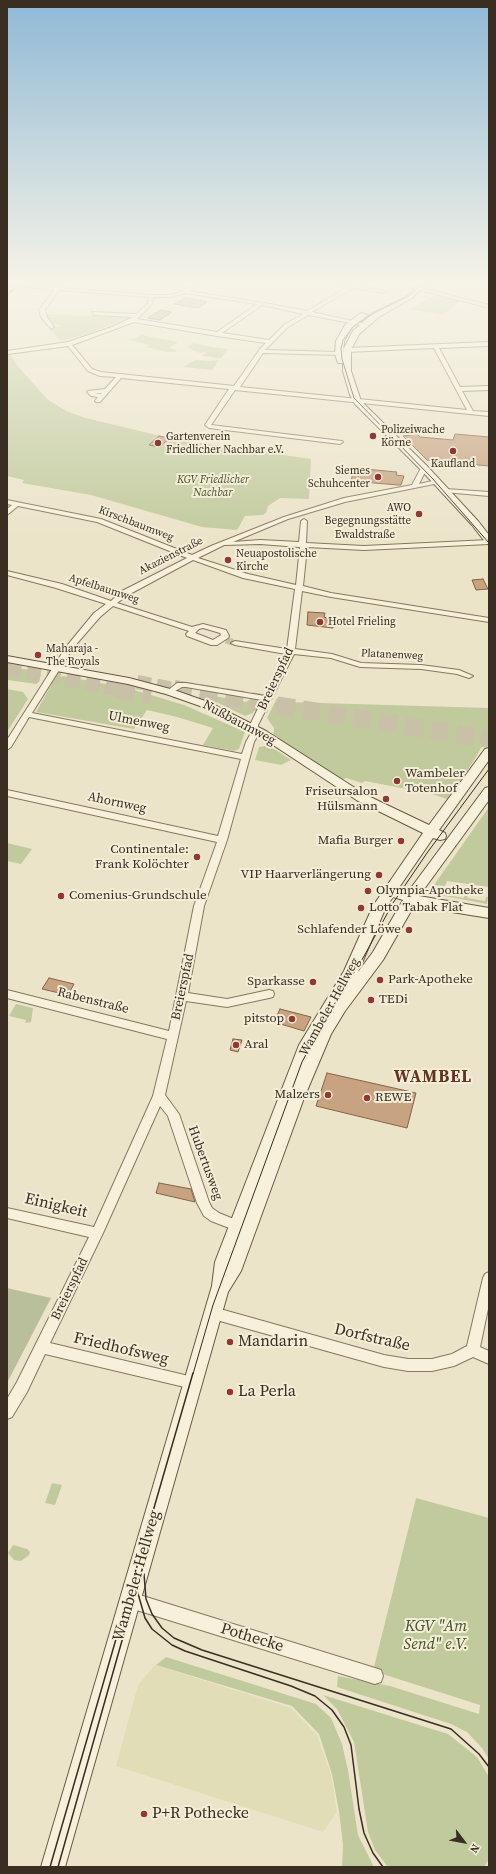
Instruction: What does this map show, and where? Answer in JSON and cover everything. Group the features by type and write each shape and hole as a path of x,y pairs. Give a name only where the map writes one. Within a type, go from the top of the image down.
{"main road":[{"path":"343,368 346,371 354,395 358,402 446,491 489,542"},
{"name":"Nußbaumweg","path":"7,659 129,681 170,692 216,709 253,728 362,798 431,832 451,840"},
{"name":"Wambeler Hellweg","path":"53,1867 221,1286 224,1262 307,1044 351,972 380,906 489,752"},
{"name":"Wambeler Hellweg","path":"221,1286 232,1271 296,1098 324,1033 340,1007 378,956 411,898 451,840 489,791"},
{"path":"390,891 427,903 489,913"}],"street":[{"path":"89,368 100,374 358,402 489,414"},
{"path":"249,368 208,424 211,427 340,442"},
{"path":"448,368 471,412"},
{"path":"98,401 120,376"},
{"path":"459,389 489,388"},
{"path":"415,486 424,468"},
{"path":"239,539 309,510 379,492 437,482"},
{"path":"446,491 489,494"},
{"name":"Kirschbaumweg","path":"7,502 99,520 124,529 191,558 227,571 331,595 489,620"},
{"path":"7,513 17,504"},
{"name":"Breierspfad","path":"7,1412 22,1387 97,1233 159,1096 182,996 199,906 222,840 246,757 255,733 253,728 291,652 303,546 304,521"},
{"name":"Ewaldstraße","path":"213,547 239,539 303,546 375,548 489,542"},
{"name":"Akazienstraße","path":"7,747 56,668 84,629 112,603 139,585 213,547"},
{"name":"Apfelbaumweg","path":"7,573 59,586 194,630 203,626 226,634 224,640 217,643 192,636 190,634 194,630"},
{"path":"235,643 291,652"},
{"name":"Platanenweg","path":"291,652 297,651 332,656 360,665 421,667 459,672 469,676"},
{"path":"170,692 180,685 186,685 268,699"},
{"name":"Ulmenweg","path":"27,714 246,757"},
{"name":"Ahornweg","path":"7,792 222,840"},
{"name":"Rabenstraße","path":"7,994 173,1036"},
{"path":"182,996 227,1003 269,994"},
{"name":"Hubertusweg","path":"159,1096 173,1114 203,1203 208,1212 215,1217 237,1226"},
{"name":"Einigkeit","path":"7,1213 97,1233"},
{"path":"489,1278 475,1334 473,1350 489,1358"},
{"name":"Dorfstraße","path":"213,1313 384,1361 408,1365 432,1365 454,1360 473,1350"},
{"name":"Friedhofsweg","path":"41,1347 193,1383"},
{"name":"Pothecke","path":"130,1600 375,1676"}],"shaded area":[{"path":"155,1665 291,1708 317,1735 331,1775 337,1812 323,1832 116,1766 138,1685"}],"green space":[{"name":"KGV Friedlicher Nachbar","path":"7,368 20,368 47,399 66,411 86,418 173,439 311,459 309,499 280,498 268,506 266,513 263,515 245,516 237,530 202,527 91,495 22,483 24,480 7,476"},
{"path":"198,368 213,368 212,370"},
{"path":"7,666 35,671 41,674 40,678 37,684 7,680"},
{"path":"64,676 131,689 184,705 245,732 239,749 234,751 203,745 213,728 147,710 134,729 36,712 54,680"},
{"path":"7,689 23,692 28,699 7,732"},
{"path":"209,695 246,702 252,698 259,699 253,713 245,716 206,697"},
{"path":"277,698 287,702 489,708 489,734 473,762 447,799 432,794 365,781 362,783 346,778 342,780 273,736 274,728 267,718"},
{"path":"266,746 276,750 291,760 281,765 255,760 259,747"},
{"path":"489,807 489,887 447,881 445,886 434,885"},
{"path":"7,843 32,849 21,864 7,861"},
{"path":"433,887 444,888 445,895 464,898 465,893 468,894 467,898 485,901 486,897 488,897 487,904 445,896 435,892"},
{"path":"16,1004 33,1008 31,1022 25,1023 26,1020 9,1016"},
{"path":"7,1288 51,1298 7,1383"},
{"path":"52,1483 62,1485 55,1505 45,1503"},
{"name":"KGV \"Am Send\" e.V.","path":"416,1498 489,1518 489,1759 482,1748 467,1732 451,1724 337,1687 338,1676 390,1686 479,1714 480,1705 373,1671"},
{"path":"13,1545 27,1549 30,1552 29,1555 21,1561 14,1560 8,1553"},
{"path":"166,1657 316,1704 331,1718 342,1744 348,1770 358,1835 374,1867 342,1867 343,1845 339,1811 332,1774 319,1734 292,1706 156,1665"},
{"path":"323,1695 448,1734 477,1757 489,1777 489,1859 484,1867 387,1866 375,1850 368,1832 354,1742 337,1709"}],"building":[{"name":"Kaufland","path":"417,434 420,437 453,440 455,434 489,437 489,466 427,460 403,436"},
{"name":"Gartenverein Friedlicher Nachbar e.V.","path":"159,436 170,438 159,447 149,445"},
{"name":"Siemes Schuhcenter","path":"354,468 397,472 396,475 404,476 401,485 351,481"},
{"path":"483,579 488,589 476,590 472,580"},
{"name":"Hotel Frieling","path":"308,612 325,613 324,617 333,620 333,628 307,625"},
{"path":"49,978 74,984 68,995 42,989"},
{"name":"pitstop","path":"280,1009 311,1017 304,1031 274,1022"},
{"name":"Aral","path":"233,1039 242,1040 238,1052 230,1050"},
{"name":"REWE","path":"327,1073 416,1093 407,1128 316,1106"},
{"path":"159,1183 191,1189 195,1202 156,1193"}],"tunnel":[{"path":"226,640 235,643"},
{"path":"7,669 123,690"},
{"path":"137,682 179,690"},
{"path":"117,689 151,695"},
{"path":"174,689 489,739"}],"tram line":[{"path":"345,368 354,398 432,478 489,543"},
{"path":"193,1374 213,1305 302,1062 322,1024 363,958 393,903 427,853 489,769"},
{"path":"50,1867 193,1373"},
{"path":"58,1867 151,1538"},
{"path":"144,1574 146,1599 152,1614 162,1628 174,1638 202,1650 451,1729 479,1754 489,1767"},
{"path":"137,1590 145,1618 152,1629 172,1645 185,1651 291,1686 315,1696 332,1710 344,1727 351,1745 359,1809 364,1833 373,1853 383,1867"}],"place":[{"name":"Polizeiwache Körne","path":"373,436"},
{"name":"Gartenverein Friedlicher Nachbar e.V.","path":"158,443"},
{"name":"Kaufland","path":"453,451"},
{"name":"Siemes Schuhcenter","path":"378,477"},
{"name":"AWO Begegnungsstätte","path":"419,514"},
{"name":"Neuapostolische Kirche","path":"228,560"},
{"name":"Hotel Frieling","path":"320,622"},
{"name":"Maharaja - The Royals","path":"38,655"},
{"name":"Wambeler Totenhof","path":"397,781"},
{"name":"Friseursalon Hülsmann","path":"386,799"},
{"name":"Mafia Burger","path":"401,841"},
{"name":"Continentale: Frank Kolöchter","path":"197,857"},
{"name":"VIP Haarverlängerung","path":"379,875"},
{"name":"Olympia-Apotheke","path":"368,891"},
{"name":"Comenius-Grundschule","path":"61,896"},
{"name":"Lotto Tabak Flat","path":"361,908"},
{"name":"Schlafender Löwe","path":"409,930"},
{"name":"Park-Apotheke","path":"380,980"},
{"name":"Sparkasse","path":"313,982"},
{"name":"TEDi","path":"371,1000"},
{"name":"pitstop","path":"292,1019"},
{"name":"Aral","path":"236,1045"},
{"name":"Malzers","path":"328,1095"},
{"name":"REWE","path":"367,1098"},
{"name":"Mandarin","path":"230,1342"},
{"name":"La Perla","path":"230,1392"},
{"name":"P+R Pothecke","path":"144,1814"}],"district":[{"name":"WAMBEL","path":"433,1078"}]}
